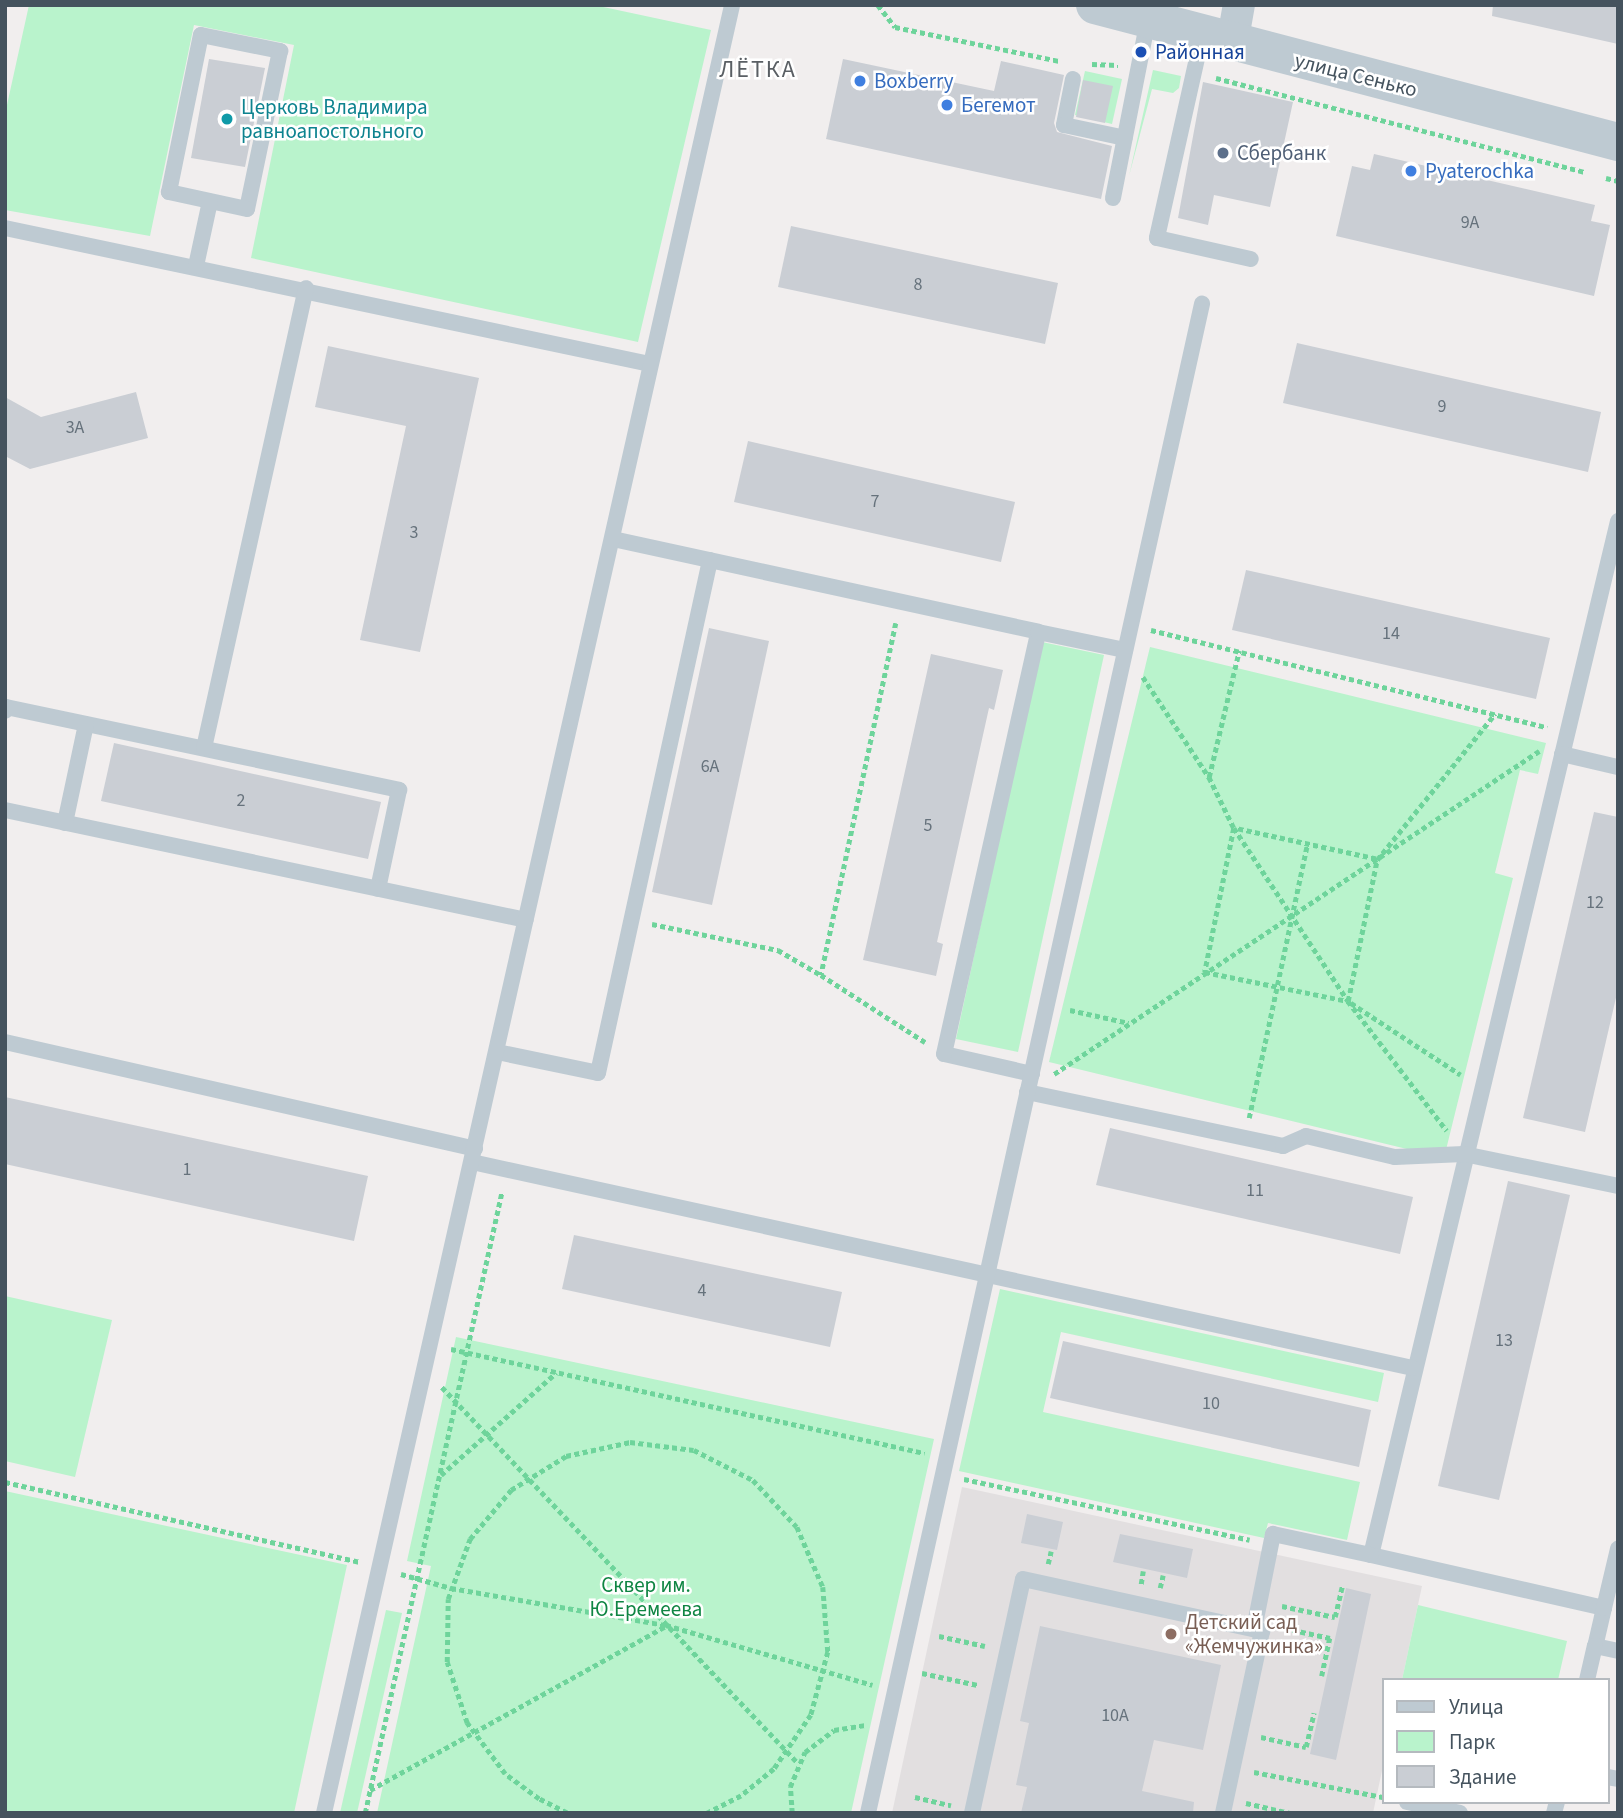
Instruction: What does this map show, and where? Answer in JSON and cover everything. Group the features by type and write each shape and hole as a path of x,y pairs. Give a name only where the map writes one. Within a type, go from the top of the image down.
{"street":[{"name":"улица Сенько","path":"1095,5 1148,20 1210,51 1618,142"},
{"path":"1210,51 1239,5"}],"lane":[{"path":"324,1813 732,5"},
{"path":"1113,198 1148,20"},
{"path":"201,35 280,51 247,209 210,201 169,192 201,35"},
{"path":"1210,51 1157,238 1251,259"},
{"path":"1073,71 1064,125 1125,138"},
{"path":"196,266 210,201"},
{"path":"5,228 306,288 650,364"},
{"path":"204,748 306,288"},
{"path":"868,1813 1202,304"},
{"path":"1371,1555 1464,1154 1618,521"},
{"path":"613,539 1125,650"},
{"path":"497,1052 598,1073 709,560"},
{"path":"1032,1074 944,1054 1038,632"},
{"path":"5,710 6,707 399,790 378,889"},
{"path":"65,823 86,724"},
{"path":"1562,754 1618,767"},
{"path":"5,810 526,920"},
{"path":"5,1041 473,1156 506,1169 1413,1368"},
{"path":"1027,1092 1283,1146 1306,1136 1395,1157 1464,1154 1618,1186"},
{"path":"1254,1629 1273,1534 1604,1608"},
{"path":"1587,1678 1618,1549"},
{"path":"967,1810 1000,1690 1023,1579 1262,1630 1223,1813"},
{"path":"1595,1646 1618,1651"},
{"path":"1417,1804 1460,1813"}],"path":[{"path":"878,5 895,27 1073,71"},
{"path":"1210,51 1618,181"},
{"path":"1084,64 1140,64"},
{"path":"821,975 900,602"},
{"path":"1131,625 1567,732"},
{"path":"1125,650 1209,777 1234,828 1348,1001 1464,1154"},
{"path":"1209,777 1239,651"},
{"path":"1348,1001 1377,860 1495,714"},
{"path":"1027,1092 1567,732"},
{"path":"1234,828 1377,860"},
{"path":"1205,972 1234,828"},
{"path":"1245,1138 1307,845"},
{"path":"633,920 778,950 944,1054"},
{"path":"1205,972 1348,1001 1480,1088"},
{"path":"1047,1005 1130,1023"},
{"path":"365,1813 468,1353 506,1169"},
{"path":"430,1345 946,1458"},
{"path":"425,1368 798,1763"},
{"path":"440,1476 556,1373"},
{"path":"567,1813 505,1774 472,1731 458,1704 447,1662 446,1620 451,1588 482,1521 527,1476 586,1448 630,1442 694,1450 743,1474 784,1510 817,1566 830,1630 825,1674 811,1716 788,1752 758,1783 707,1813"},
{"path":"942,1475 1271,1544"},
{"path":"5,1482 380,1567 451,1588 666,1625 825,1674 894,1690"},
{"path":"1281,1605 1335,1617 1342,1586"},
{"path":"370,1790 666,1625"},
{"path":"1276,1626 1330,1638 1322,1676"},
{"path":"939,1636 996,1648"},
{"path":"920,1673 1000,1690"},
{"path":"1253,1735 1306,1747 1314,1713"},
{"path":"792,1813 790,1787 798,1763 813,1743 834,1730 859,1724 886,1729"},
{"path":"1233,1768 1382,1797"},
{"path":"915,1797 967,1810"},
{"path":"1238,1802 1290,1813"}],"shaded area":[{"name":"Детский сад «Жемчужинка»","path":"962,1487 1422,1586 1402,1678 1382,1678 1382,1771 1373,1813 892,1813"}],"green space":[{"path":"29,5 594,5 711,30 638,342 251,258 294,45 194,25 150,236 5,210 5,114"},
{"path":"1153,70 1181,76 1179,88 1173,93 1152,89 1129,176"},
{"path":"1085,71 1122,79 1112,124 1075,115"},
{"path":"1042,642 1104,655 1018,1052 956,1039"},
{"path":"1150,647 1546,743 1538,774 1520,770 1495,873 1513,878 1444,1158 1049,1062"},
{"path":"1000,1289 1384,1373 1378,1402 1061,1332 1043,1412 1360,1482 1347,1540 1268,1523 1264,1538 959,1471"},
{"path":"5,1296 112,1320 75,1477 5,1461"},
{"name":"Сквер им. Ю.Еремеева","path":"456,1337 934,1439 851,1813 377,1813 431,1566 407,1561"},
{"path":"5,1491 347,1565 294,1813 5,1813"},
{"path":"1418,1605 1567,1641 1558,1678 1402,1678"},
{"path":"386,1610 402,1613 357,1813 340,1813"}],"building":[{"path":"1493,5 1618,5 1618,44 1492,16"},
{"name":"Церковь Владимира равноапостольного","path":"209,59 265,68 245,167 191,158"},
{"name":"Бегемот","path":"843,59 994,91 1001,61 1064,75 1054,123 1057,132 1112,146 1101,199 826,139"},
{"path":"1083,80 1113,86 1105,123 1076,117"},
{"path":"1203,82 1293,102 1270,207 1214,195 1208,225 1178,218"},
{"path":"1374,154 1595,205 1591,221 1610,225 1594,296 1336,236 1352,166 1370,170"},
{"path":"791,226 1058,283 1045,344 778,287"},
{"path":"1297,343 1601,412 1588,472 1283,403"},
{"path":"328,346 479,378 420,652 360,640 406,426 315,407"},
{"path":"136,392 148,438 30,469 5,456 5,397 41,417"},
{"path":"748,441 1015,502 1001,562 734,502"},
{"path":"1246,570 1550,638 1536,699 1232,630"},
{"path":"709,628 769,641 712,905 652,892"},
{"path":"931,654 1003,670 994,710 989,708 937,942 943,944 936,976 863,960"},
{"path":"114,743 381,802 368,859 101,801"},
{"path":"1594,812 1618,817 1618,989 1585,1132 1523,1118"},
{"path":"5,1097 368,1176 354,1241 5,1164"},
{"path":"1110,1128 1413,1197 1400,1254 1096,1185"},
{"path":"1508,1181 1570,1195 1499,1500 1438,1486"},
{"path":"574,1235 842,1292 830,1347 562,1289"},
{"path":"1063,1341 1371,1410 1359,1467 1050,1398"},
{"path":"1027,1514 1063,1522 1057,1550 1021,1543"},
{"path":"1120,1534 1193,1549 1187,1578 1113,1562"},
{"path":"1346,1588 1371,1594 1336,1760 1310,1754"},
{"path":"1040,1626 1221,1665 1203,1750 1154,1740 1142,1791 1194,1802 1193,1813 1021,1813 1027,1787 1016,1785 1029,1723 1020,1721"}],"place":[{"name":"Районная","path":"1141,52"},
{"name":"Boxberry","path":"860,81"},
{"name":"Бегемот","path":"947,105"},
{"name":"Церковь Владимира равноапостольного","path":"227,119"},
{"name":"Сбербанк","path":"1223,153"},
{"name":"Pyaterochka","path":"1411,171"},
{"name":"Детский сад «Жемчужинка»","path":"1171,1634"}],"district":[{"name":"ЛЁТКА","path":"758,70"}]}
